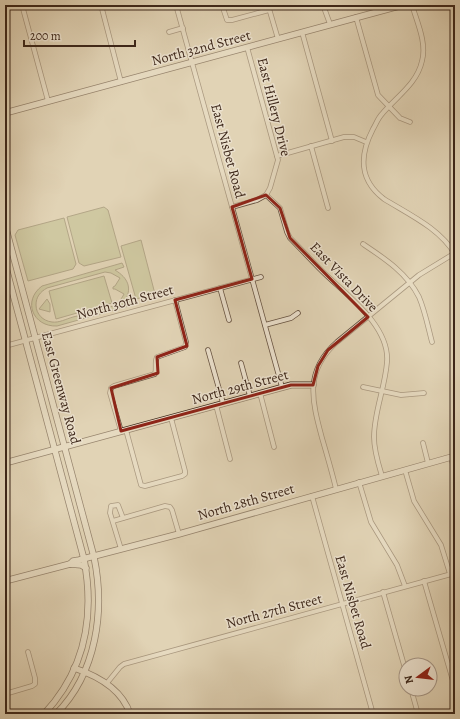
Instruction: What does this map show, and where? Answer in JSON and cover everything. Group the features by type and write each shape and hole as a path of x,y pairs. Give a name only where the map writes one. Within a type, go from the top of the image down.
{"main road":[{"name":"North 32nd Street","path":"5,113 402,5"},
{"name":"East Greenway Road","path":"5,229 94,556 98,582 98,617 94,643 84,672 68,699 56,714"},
{"name":"East Greenway Road","path":"5,264 84,559 89,597 84,641 74,668 60,694 44,714"},
{"name":"North 29th Street","path":"5,463 282,387 296,384 313,385"},
{"name":"North 28th Street","path":"70,564 73,561 179,534 359,482 453,457"},
{"path":"73,518 83,517"},
{"name":"North 28th Street","path":"5,581 70,564 81,565 86,568"},
{"path":"88,616 98,617"},
{"path":"74,668 107,683 123,700 128,707 130,714"}],"street":[{"path":"22,5 48,101"},
{"path":"101,5 122,82"},
{"name":"East Nisbet Road","path":"176,5 282,387"},
{"path":"222,5 227,20 232,20 269,7 278,39"},
{"path":"323,5 330,24"},
{"path":"336,489 313,400 313,385 318,366 328,350 409,283 419,275 455,254 436,232 384,199 371,186 366,176 363,164 366,142 378,120 388,107 414,80 423,60 423,43 412,5"},
{"path":"356,17 380,98 400,118 410,122"},
{"path":"169,32 183,28"},
{"path":"302,32 332,141"},
{"name":"East Hillery Drive","path":"247,47 277,156 277,164 270,188 266,195"},
{"path":"277,156 349,137 354,137 366,142"},
{"path":"312,146 328,208"},
{"path":"232,207 258,200 266,195"},
{"name":"East Vista Drive","path":"266,195 280,208 290,238 322,271 350,296 381,334 386,348 387,364 374,438 382,476"},
{"path":"363,244 396,267 409,283 420,300 432,342"},
{"path":"252,279 261,277"},
{"name":"North 30th Street","path":"5,346 252,279"},
{"path":"220,288 229,320"},
{"path":"171,418 185,474 141,486 110,393 111,388 114,386 155,374 157,369 155,360 157,357 185,347 186,342 175,300"},
{"path":"265,325 292,318 298,313"},
{"path":"208,350 223,403"},
{"path":"241,363 250,396"},
{"path":"363,387 401,395 424,393"},
{"path":"260,393 274,447"},
{"path":"216,405 230,459"},
{"path":"423,443 428,464"},
{"path":"453,457 455,472"},
{"path":"405,470 414,501 441,545 453,573"},
{"path":"359,482 371,522 397,565 405,586"},
{"name":"East Nisbet Road","path":"312,496 373,713"},
{"path":"121,549 110,509 111,506 118,506 124,518"},
{"path":"113,521 165,506 170,507 172,510 179,534"},
{"name":"North 27th Street","path":"107,683 124,664 453,573"},
{"path":"424,581 455,688"},
{"path":"383,592 402,657"},
{"path":"5,694 35,684 36,678 28,652"},
{"path":"413,697 418,714"},
{"path":"362,714 373,713"}],"highlighted area":[{"path":"266,195 280,208 290,238 368,317 328,350 318,366 313,385 291,385 121,431 111,388 158,373 157,357 187,346 175,300 252,279 232,207"}],"green space":[{"path":"104,207 108,210 121,257 84,266 79,263 67,217"},
{"path":"64,218 76,264 73,269 28,281 15,235 18,230"},
{"path":"141,240 155,294 136,299 121,246"},
{"path":"122,263 124,267 115,270 123,276 128,284 129,288 127,298 124,303 135,300 136,304 57,326 49,325 36,318 33,312 33,299 36,292 42,286","holes":["105,272 111,273 120,278 113,289 124,294 122,298 113,306 57,322 46,320 37,311 36,305 38,297 40,293 47,288"]},
{"path":"104,276 112,303 56,319 49,291"},
{"path":"47,299 50,304 50,312 39,309"}]}
